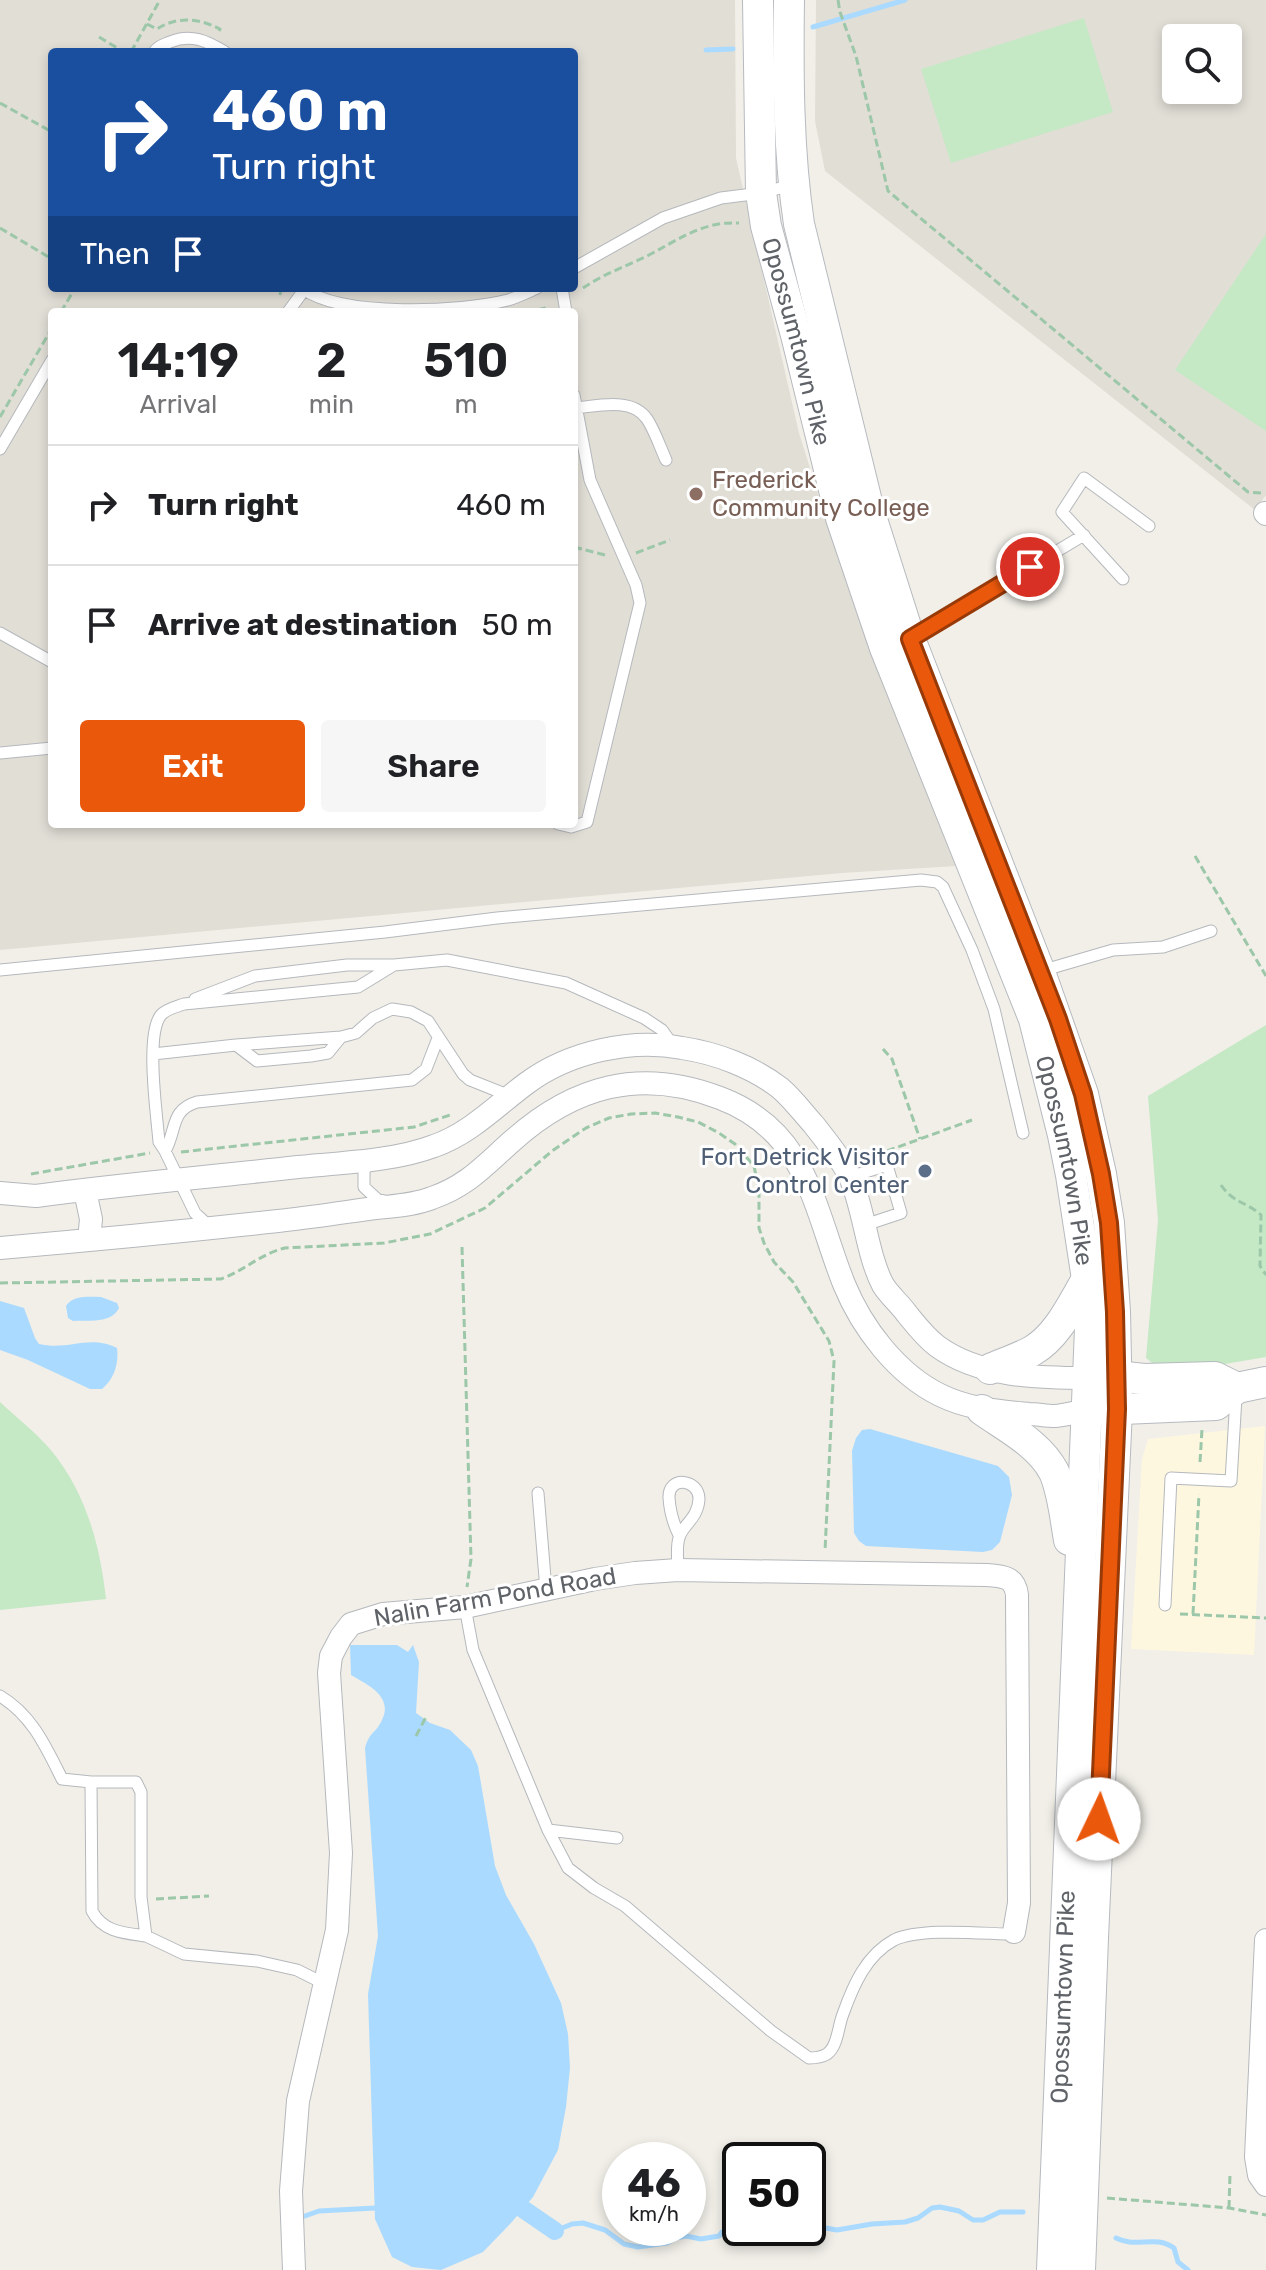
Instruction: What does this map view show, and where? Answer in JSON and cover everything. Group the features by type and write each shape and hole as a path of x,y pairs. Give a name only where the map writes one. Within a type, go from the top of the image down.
{"main road":[{"name":"Opossumtown Pike","path":"758,0 761,193 766,226 841,518 885,648 1034,1019 1063,1135 1087,1279 1090,1328 1102,1377 1117,1409 1080,2270"},
{"name":"Opossumtown Pike","path":"789,0 793,185 802,238 866,499 910,639 1040,972 1083,1094 1109,1223 1115,1312 1102,1377 1087,1410 1052,2270"},
{"path":"990,1369 1034,1350 1047,1339 1060,1324 1087,1279"},
{"path":"1102,1377 1215,1377 1251,1385"},
{"path":"1087,1410 1216,1405 1251,1385"},
{"path":"982,1410 1029,1444 1054,1472 1079,1592"}],"street":[{"path":"0,1193 36,1196 415,1152 436,1146 468,1130 551,1067 617,1047 674,1047 716,1056 753,1071 780,1088 798,1106 833,1148 853,1188 883,1284 919,1329 938,1347 990,1369 1039,1378 1102,1377"},
{"path":"0,1248 327,1216 428,1200 455,1190 481,1171 533,1123 564,1103 622,1083 659,1083 721,1098 747,1111 769,1128 800,1165 812,1212 845,1288 874,1338 911,1377 940,1395 982,1410 1054,1416 1087,1410"},
{"path":"812,1212 853,1188"},
{"path":"85,1191 91,1219 89,1240"},
{"name":"Nalin Farm Pond Road","path":"294,2270 291,2191 298,2101 337,1930 341,1853 329,1673 331,1656 351,1624 383,1614 465,1607 635,1573 678,1570 987,1575 1009,1578 1016,1585 1017,1595 1019,1903 1014,1932"},
{"path":"1266,1940 1256,2157 1259,2175 1266,2185"}],"lane":[{"path":"156,48 176,39 191,37 205,40 218,48"},
{"path":"578,266 663,218 721,198 793,185"},
{"path":"312,292 346,304 399,308"},
{"path":"449,308 509,299 527,292"},
{"path":"0,449 48,367"},
{"path":"578,408 617,404 633,407 646,417 666,460"},
{"path":"578,422 590,480 636,585 640,603 587,822 578,825"},
{"path":"1123,579 1062,512 1084,478 1149,526"},
{"path":"910,639 1084,535"},
{"path":"0,633 48,660"},
{"path":"0,753 48,748"},
{"path":"0,970 497,918 921,880 937,882 943,887 972,950 994,1009 1023,1133"},
{"path":"1040,972 1113,950 1163,947 1211,931"},
{"path":"210,1228 195,1213 159,1142 152,1040 163,1012 255,976 347,965 447,960 566,983 644,1018 662,1030 674,1047"},
{"path":"184,1004 358,987 394,965"},
{"path":"153,1054 341,1037 356,1033 373,1018 392,1009 411,1012 428,1021 463,1074 470,1080 510,1096"},
{"path":"236,1045 257,1061 328,1053 341,1037"},
{"path":"165,1151 178,1115 188,1105 412,1080 426,1069 438,1038"},
{"path":"372,1159 364,1171 364,1187 377,1199 401,1205"},
{"path":"853,1188 887,1165 901,1213 865,1225"},
{"path":"1165,1605 1171,1478 1231,1481 1251,1385"},
{"path":"538,1493 546,1590"},
{"path":"678,1570 679,1535"},
{"path":"465,1607 473,1650 548,1830 568,1868 625,1906 771,2031 809,2058 828,2053 834,2044 852,1993 863,1970 878,1950 898,1938 924,1933 1014,1932"},
{"path":"0,1696 32,1723 62,1779 136,1782 141,1792 141,1897 146,1936"},
{"path":"91,1782 92,1911 96,1920 118,1932 146,1936 184,1954 257,1961 297,1970 326,1984"},
{"path":"548,1830 617,1838"}],"path":[{"path":"133,48 160,0"},
{"path":"838,0 856,56 888,191 1248,492 1266,493"},
{"path":"99,37 117,48"},
{"path":"0,113 2,104 48,130"},
{"path":"583,288 660,250 684,234 739,223"},
{"path":"0,228 48,257"},
{"path":"0,417 48,335"},
{"path":"635,553 670,540"},
{"path":"578,548 613,557"},
{"path":"1195,856 1266,976"},
{"path":"883,1049 892,1059 920,1139"},
{"path":"30,1175 165,1151 188,1152 414,1127 459,1111"},
{"path":"0,1283 221,1279 271,1251 384,1243 430,1234 485,1208 569,1139 609,1118 655,1113 698,1122 735,1144 754,1166 759,1191 759,1228 764,1243 774,1262 793,1282 829,1341 834,1373 824,1573"},
{"path":"885,1152 972,1120"},
{"path":"1221,1185 1233,1199 1261,1215 1260,1266 1266,1275"},
{"path":"462,1247 471,1559 465,1607"},
{"path":"1200,1462 1203,1425"},
{"path":"1193,1614 1199,1494"},
{"path":"1180,1614 1266,1618"},
{"path":"416,1736 426,1717"},
{"path":"141,1897 162,1900 209,1896"},
{"path":"1229,2208 1230,2174"},
{"path":"1103,2198 1229,2208 1266,2215"}],"shaded area":[{"name":"Frederick Community College","path":"0,0 735,0 736,158 799,433 866,634 956,866 842,873 0,950"},
{"path":"816,0 1266,0 1266,495 1255,510 825,171 815,121"},
{"path":"1265,1426 1254,1655 1131,1649 1142,1459 1148,1439"}],"green space":[{"path":"1084,18 1113,112 951,163 921,69"},
{"path":"1266,234 1266,431 1175,370"},
{"path":"1266,1025 1266,1357 1166,1374 1146,1358 1158,1220 1148,1096"},
{"path":"0,1402 50,1449 73,1483 95,1539 106,1599 0,1610"}],"water":[{"path":"82,1297 101,1297 117,1303 119,1308 111,1317 92,1321 68,1318 66,1306 69,1302"},
{"path":"0,1301 24,1308 39,1344 60,1346 97,1342 117,1348 116,1365 110,1381 102,1389 90,1389 0,1350"},
{"path":"870,1429 998,1466 1009,1477 1012,1495 1000,1542 992,1550 983,1552 866,1546 859,1541 854,1533 852,1451 862,1430"},
{"path":"350,1645 397,1645 408,1652 413,1645 419,1662 416,1713 430,1723 450,1730 471,1750 478,1766 495,1866 506,1895 534,1944 561,2003 568,2034 570,2068 558,2150 533,2197 483,2252 441,2270 412,2267 392,2257 375,2219 368,1994 378,1936 365,1748 381,1722 385,1706 378,1693 351,1675"}],"waterway":[{"path":"813,27 905,0"},
{"path":"706,50 733,49"},
{"path":"826,2228 837,2230 905,2222 940,2207 959,2211 973,2220 983,2220 1000,2212 1023,2212"},
{"path":"302,2217 319,2211 375,2208"},
{"path":"523,2209 555,2231"},
{"path":"555,2231 583,2223 605,2230 624,2244 638,2247 667,2243 686,2236 701,2239 719,2236 722,2232"},
{"path":"1116,2238 1167,2244 1174,2248 1178,2262 1188,2270"}],"place":[{"name":"Frederick Community College","path":"696,494"},
{"name":"Fort Detrick Visitor Control Center","path":"925,1171"}],"route":[{"path":"1030,567 910,639 1058,1019 1083,1094 1109,1223 1117,1409 1099,1819"}]}
